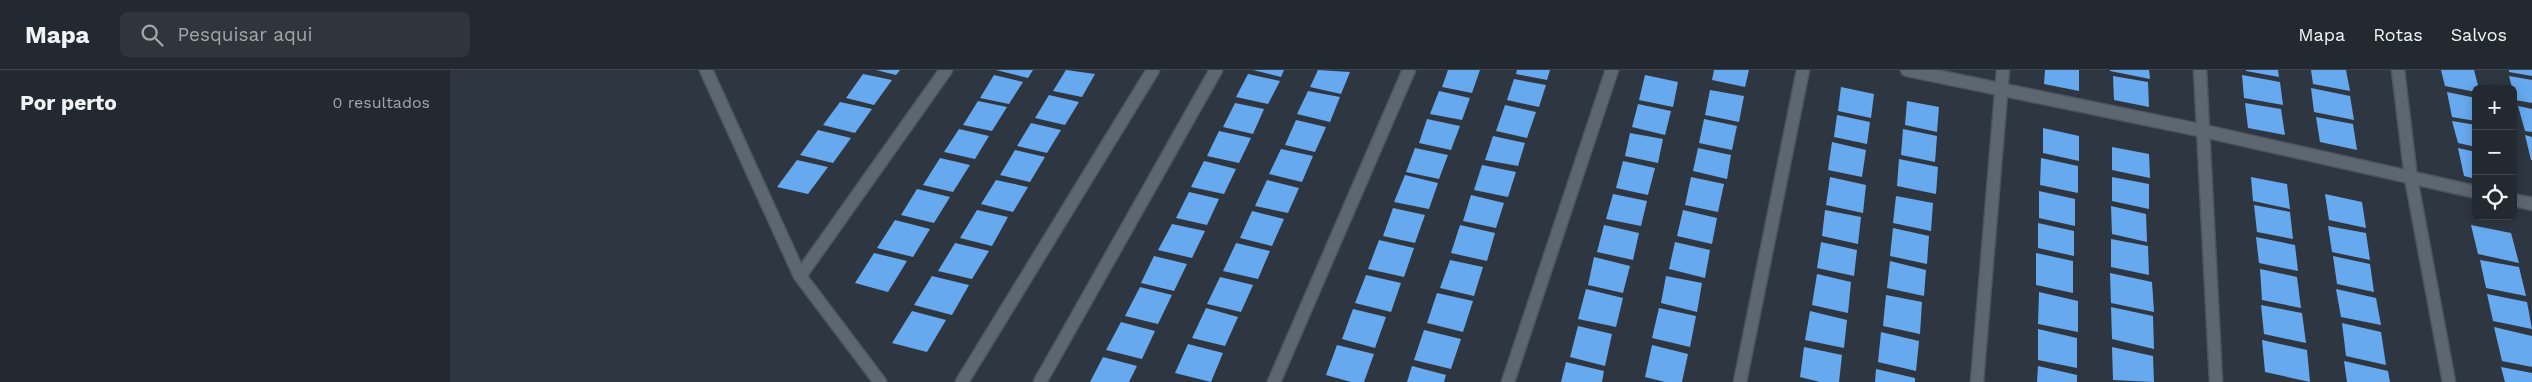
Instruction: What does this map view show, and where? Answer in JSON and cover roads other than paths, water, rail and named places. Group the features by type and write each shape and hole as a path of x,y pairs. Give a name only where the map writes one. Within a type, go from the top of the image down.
{"street":[{"path":"706,70 800,276 880,382"},
{"path":"800,276 946,70"},
{"path":"962,382 1153,70"},
{"path":"1040,382 1216,70"},
{"path":"1274,382 1409,70"},
{"path":"1508,382 1612,70"},
{"path":"1740,382 1803,70"},
{"path":"1907,70 2204,131 2472,191"},
{"path":"1977,382 2002,70"},
{"path":"2200,70 2216,382"},
{"path":"2398,70 2411,178 2449,382"},
{"path":"2517,201 2532,204"}]}
